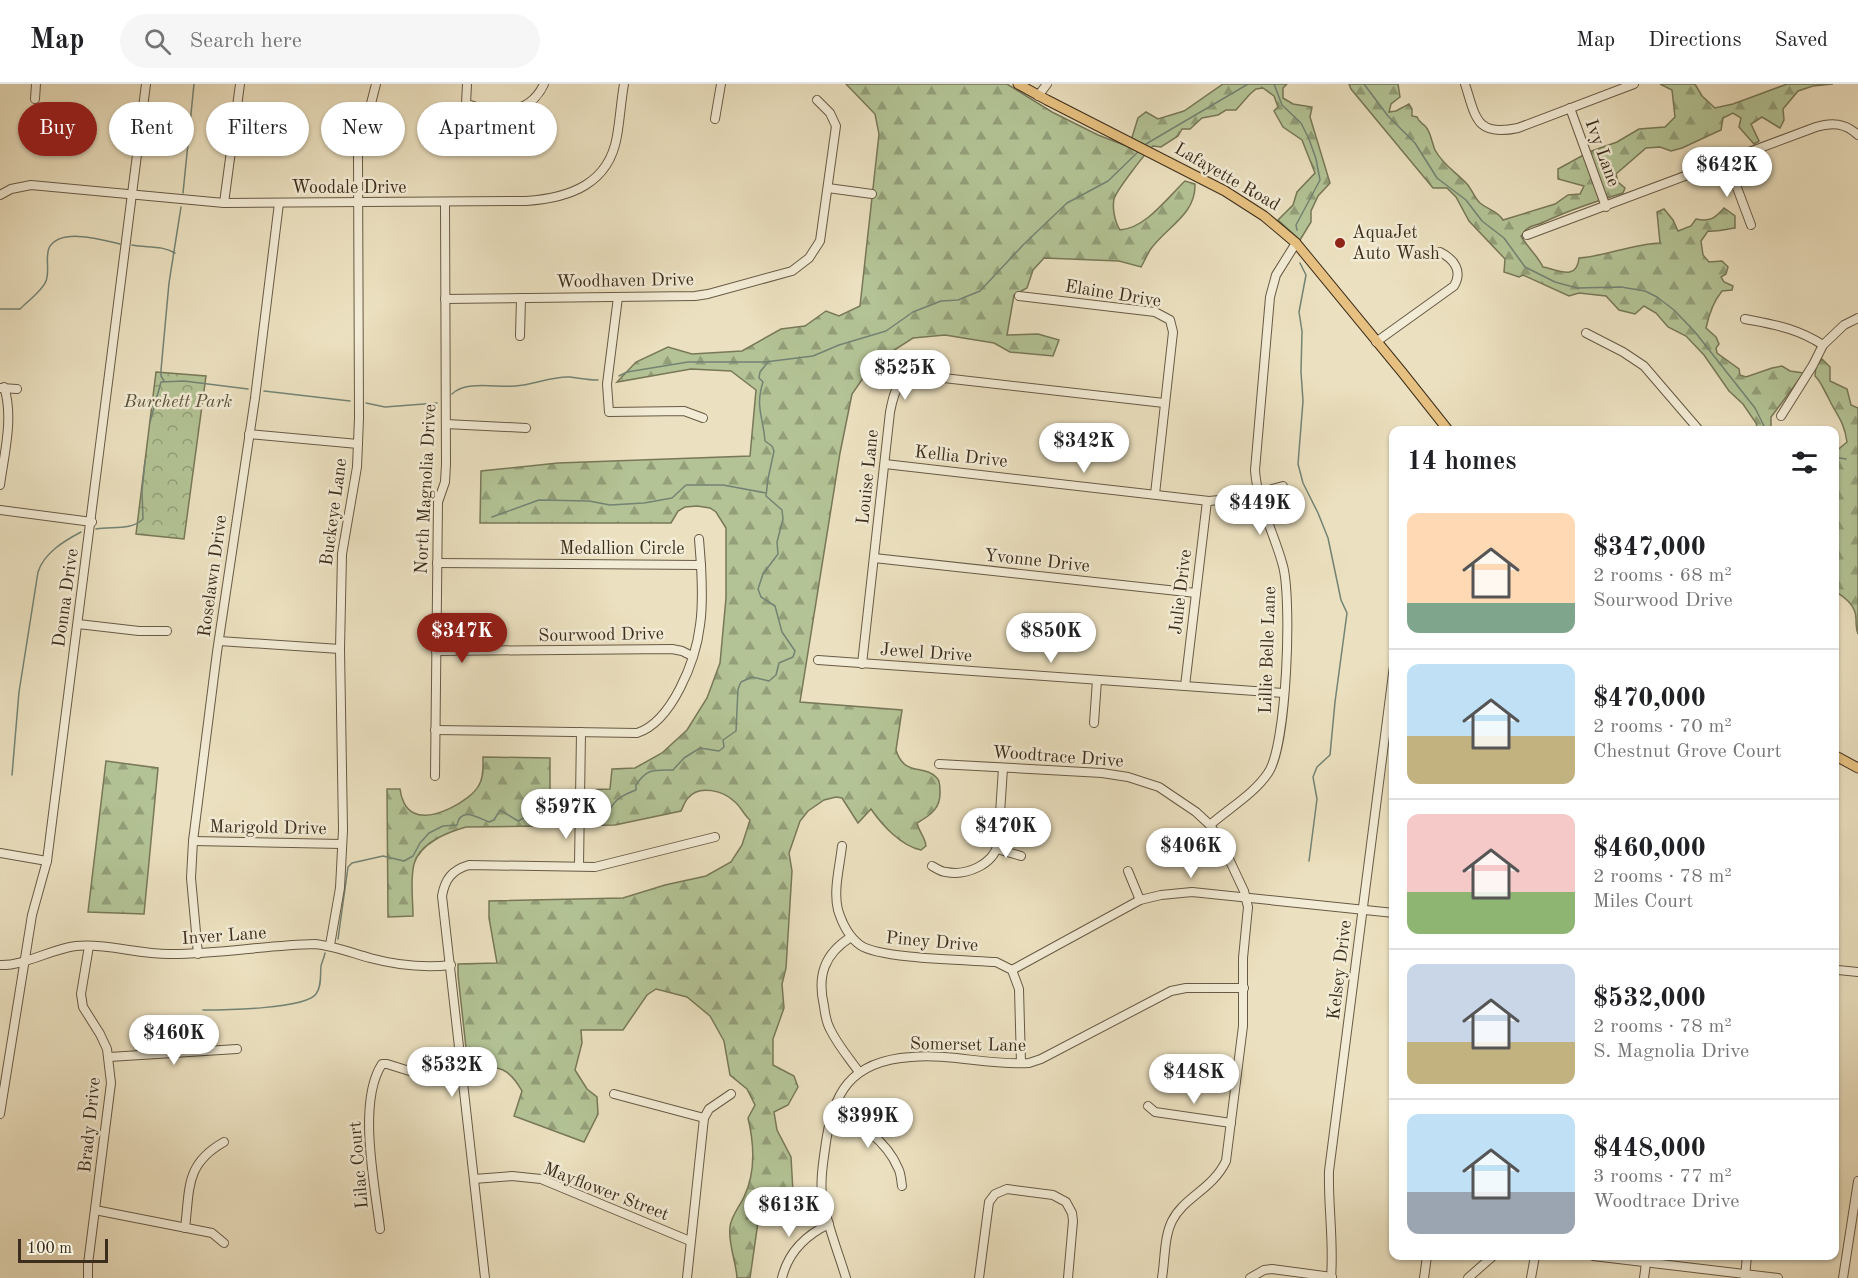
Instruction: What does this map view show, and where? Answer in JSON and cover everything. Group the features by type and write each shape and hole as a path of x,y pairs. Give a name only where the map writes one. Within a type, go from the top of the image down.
{"main road":[{"name":"Lafayette Road","path":"1018,84 1248,205 1276,225 1296,243 1445,426"},
{"path":"1839,758 1858,768"}],"street":[{"path":"35,99 36,84"},
{"name":"Donna Drive","path":"0,1114 36,898 47,861 147,84"},
{"path":"238,102 240,84"},
{"name":"Buckeye Lane","path":"330,945 340,888 342,844 340,649 342,554 357,467 358,444 358,154 376,84"},
{"path":"467,84 466,105 492,111 527,105 536,98 544,84"},
{"name":"Woodale Drive","path":"0,195 11,189 31,185 224,203 544,200 568,194 586,185 606,166 617,137 624,84"},
{"path":"715,119 721,84"},
{"path":"1038,96 1047,84"},
{"path":"1465,84 1476,115 1483,126 1490,131 1501,132 1518,128 1634,84"},
{"name":"Woodhaven Drive","path":"445,299 708,294 792,271 804,263 820,242 828,188 836,126 830,113 816,100"},
{"name":"Ivy Lane","path":"1570,108 1606,207"},
{"path":"1527,235 1825,124 1844,125 1858,135"},
{"path":"224,203 231,156"},
{"path":"1727,161 1751,225"},
{"path":"828,188 872,194"},
{"name":"North Magnolia Drive","path":"435,777 438,502 445,482 445,202"},
{"name":"Roselawn Drive","path":"198,954 191,878 194,841 279,203"},
{"name":"Lillie Belle Lane","path":"1210,825 1263,779 1271,768 1279,736 1288,616 1287,585 1283,564 1258,493 1255,474 1270,297 1276,276 1296,243"},
{"path":"1377,342 1454,286 1458,280 1457,266 1449,256 1440,252"},
{"name":"Elaine Drive","path":"1019,296 1155,312 1166,316 1173,326 1155,494"},
{"path":"618,297 607,384 609,412 684,411 704,418"},
{"path":"520,336 521,298"},
{"path":"1781,416 1823,345 1844,325 1858,318"},
{"path":"1745,319 1787,327 1807,334 1823,345"},
{"path":"1586,333 1644,366 1696,426"},
{"name":"Louise Lane","path":"862,664 894,393 902,381 912,376 928,376 1164,403"},
{"path":"2,388 17,390"},
{"path":"0,485 7,430 7,399 2,388"},
{"path":"446,424 526,428"},
{"path":"249,434 358,444"},
{"name":"Kellia Drive","path":"885,464 1207,501 1233,499 1283,486"},
{"name":"Julie Drive","path":"1185,686 1207,501"},
{"path":"0,510 92,522"},
{"path":"699,538 701,565"},
{"name":"Yvonne Drive","path":"874,558 1196,593"},
{"name":"Medallion Circle","path":"435,730 637,734 648,730 675,698 692,656 700,625 701,565 437,563"},
{"path":"78,624 139,631 167,631"},
{"path":"219,640 340,649"},
{"name":"Sourwood Drive","path":"436,651 672,650 682,651 692,656"},
{"name":"Jewel Drive","path":"818,660 1283,693"},
{"path":"1094,723 1096,680"},
{"name":"Kelsey Drive","path":"1332,1278 1334,1248 1329,1171 1389,705"},
{"path":"579,866 581,732"},
{"name":"Woodtrace Drive","path":"939,764 1105,774 1151,784 1176,796 1210,825 1236,870 1248,907 1243,958 1243,1026 1226,1161 1214,1181 1174,1218 1169,1228 1162,1278"},
{"path":"932,866 946,873 966,871 985,863 993,856 997,849 1004,768"},
{"path":"485,1278 442,896 446,881 460,867 477,865 604,866 715,837"},
{"name":"Marigold Drive","path":"194,841 342,844"},
{"path":"842,846 837,909 851,937 842,942 828,957 822,971 821,992 829,1028 859,1072"},
{"path":"997,849 1021,856"},
{"path":"0,853 47,861"},
{"path":"1128,871 1140,900"},
{"path":"1021,1063 1019,989 1012,970 1140,900 1185,892 1389,913"},
{"name":"Piney Drive","path":"851,937 860,945 878,953 996,962 1012,970"},
{"name":"Inver Lane","path":"0,965 14,964 66,948 89,946 155,954 198,954 304,944 330,945 389,962 418,966 451,965"},
{"name":"Brady Drive","path":"88,1278 111,1083 109,1056 104,1040 83,1006 81,986 89,946"},
{"path":"1839,970 1858,972"},
{"name":"Somerset Lane","path":"846,1278 829,1224 821,1181 831,1114 838,1097 859,1072 885,1061 911,1056 1021,1063 1041,1059 1171,991 1186,988 1244,988"},
{"path":"109,1056 237,1049"},
{"name":"Lilac Court","path":"380,1228 369,1112 375,1081 382,1064 393,1065 416,1073 453,1075 462,1072"},
{"path":"614,1094 704,1118"},
{"path":"687,1278 704,1118 709,1109 731,1094"},
{"path":"1148,1106 1155,1112 1231,1123"},
{"path":"831,1114 858,1124 880,1143 899,1169 902,1186"},
{"path":"185,1228 191,1181 195,1168 205,1155 224,1142"},
{"name":"Mayflower Street","path":"474,1179 513,1176 541,1179 690,1240"},
{"path":"1843,1278 1858,1181"},
{"path":"979,1278 989,1202 995,1194 1007,1189 1053,1195 1064,1200 1069,1206 1073,1221 1068,1278"},
{"path":"95,1210 212,1233 224,1243"},
{"path":"782,1278 794,1251 816,1231 829,1224"},
{"path":"1424,1278 1426,1260"},
{"path":"1468,1278 1488,1260"},
{"path":"1531,1278 1534,1260"},
{"path":"1644,1278 1647,1260"},
{"path":"1653,1260 1745,1276 1778,1278"},
{"path":"1745,1276 1747,1260"},
{"path":"1250,1278 1264,1270 1289,1271 1332,1278"}],"green space":[{"path":"846,84 1007,84 1052,112 1098,135 1129,147 1138,118 1146,112 1158,119 1184,111 1223,84 1287,84 1283,88 1283,98 1293,104 1312,107 1310,117 1330,183 1318,196 1311,211 1311,222 1300,240 1278,220 1293,205 1297,192 1315,173 1302,140 1283,127 1274,111 1278,107 1274,96 1263,88 1256,89 1236,110 1226,110 1218,115 1202,118 1190,129 1182,129 1178,136 1161,147 1153,146 1120,188 1114,199 1113,207 1120,230 1139,224 1147,218 1185,181 1195,184 1191,204 1150,250 1141,267 1119,261 1044,258 1033,270 1027,288 1014,295 1007,335 1038,334 1059,340 1053,356 1010,352 994,343 945,335 913,338 868,371 852,394 840,453 800,702 902,710 896,750 904,764 937,778 940,784 940,797 934,810 917,823 926,846 921,850 899,839 886,828 871,809 858,823 842,798 824,800 808,811 800,821 789,853 792,871 786,968 782,984 784,1008 773,1039 773,1065 794,1076 798,1087 788,1105 774,1112 777,1130 791,1157 793,1192 791,1208 778,1216 758,1222 750,1278 737,1278 730,1227 751,1178 753,1147 748,1118 755,1105 747,1089 730,1075 724,1041 710,1016 687,997 656,989 647,995 623,1030 581,1030 582,1043 575,1070 587,1089 597,1097 598,1114 584,1142 514,1116 522,1091 506,1071 493,1067 468,1066 458,964 497,963 489,918 489,901 623,898 665,885 706,876 731,862 742,845 750,820 730,798 718,792 705,790 698,791 687,799 681,811 615,825 466,827 428,844 417,857 412,877 413,916 388,917 387,789 400,789 404,803 414,813 430,815 440,812 459,803 475,791 482,779 483,757 550,758 550,791 610,789 612,769 635,768 662,753 687,730 707,698 720,663 726,598 726,528 716,512 710,508 685,507 678,511 671,523 480,523 481,471 558,463 750,456 756,390 731,371 691,369 617,382 636,362 668,347 692,354 742,351 781,329 805,326 826,311 839,316 860,306 879,134 875,114"},
{"path":"1349,84 1398,84 1400,97 1391,104 1389,112 1409,104 1412,116 1417,117 1428,129 1435,150 1442,160 1467,184 1480,203 1498,214 1503,220 1555,204 1568,195 1580,194 1584,186 1558,179 1558,169 1589,152 1617,142 1639,129 1665,127 1675,117 1672,90 1660,84 1695,84 1702,96 1715,108 1733,104 1787,84 1833,84 1813,86 1798,91 1783,109 1784,120 1780,128 1762,117 1751,124 1759,141 1754,144 1739,127 1741,118 1733,113 1723,118 1721,130 1682,148 1671,151 1660,147 1646,148 1616,174 1618,182 1625,188 1623,193 1531,227 1521,236 1543,267 1560,272 1571,272 1575,270 1579,258 1639,245 1660,243 1657,212 1664,209 1678,231 1691,226 1696,219 1712,218 1724,208 1735,216 1735,228 1708,231 1701,241 1703,255 1709,262 1722,261 1728,267 1726,274 1721,277 1724,282 1733,286 1732,290 1722,291 1719,295 1708,318 1706,328 1716,337 1719,344 1716,348 1717,353 1739,369 1740,375 1746,377 1782,366 1790,371 1804,373 1771,417 1771,426 1757,426 1743,404 1729,391 1704,355 1686,336 1668,327 1656,313 1644,306 1635,314 1619,310 1606,296 1579,293 1569,296 1523,275 1519,277 1504,272 1505,259 1469,221 1456,197 1447,188 1433,188"},
{"path":"1822,359 1830,367 1830,381 1847,389 1851,405 1858,408 1858,634 1856,614 1849,602 1839,594 1839,449 1847,442 1846,434 1815,376 1816,366"},
{"name":"Burchett Park","path":"156,372 206,376 184,539 136,534"},
{"path":"106,761 158,768 144,914 88,912"}],"waterway":[{"path":"183,193 194,84"},
{"path":"1146,144 1248,84"},
{"path":"1274,84 1282,105 1301,123 1309,139 1320,180 1296,225 1297,230"},
{"path":"1364,84 1388,116 1415,143 1437,178 1466,200 1482,221 1504,238 1525,267 1555,282 1577,288 1621,287 1645,291 1657,297 1674,310 1695,332 1755,408 1764,426"},
{"path":"619,376 627,372 688,362 765,362 813,356 839,345 886,331 913,312 941,301 958,300 980,291 1067,203 1108,181 1138,152"},
{"path":"164,381 161,370 169,283 181,207"},
{"path":"0,309 20,309 41,288 47,277 49,248 62,238 82,237 120,244"},
{"path":"132,245 170,250 175,253"},
{"path":"1300,263 1306,275 1299,312 1302,331 1303,401 1298,464 1303,483 1328,538 1341,600 1347,613 1330,755 1317,767 1313,777 1317,799 1309,861"},
{"path":"589,810 594,816 609,813 616,801 636,790 636,785 644,775 656,770 673,770 684,758 700,748 719,751 724,747 723,740 736,731 738,689 741,682 752,677 769,681 776,675 779,663 793,657 795,651 782,632 775,606 761,597 758,589 763,574 778,554 777,542 783,519 782,510 766,496 774,451 772,446 765,441 760,405 763,382 759,378 760,372 768,362"},
{"path":"452,394 465,387 515,386 563,377 598,380"},
{"path":"150,422 161,382 184,381 248,389"},
{"path":"264,391 350,401"},
{"path":"366,403 385,407 437,403"},
{"path":"1839,458 1846,459"},
{"path":"96,529 127,527 143,519 142,491 145,461"},
{"path":"492,517 539,500 589,501 610,505 644,503 672,498 686,485 723,485 766,493"},
{"path":"12,775 19,692 38,572 50,553 81,532"},
{"path":"338,939 348,867 352,863 383,856 404,861 413,856 429,833 443,826 457,825 459,819 466,815 489,822 494,820 500,810 518,821 538,812 559,816 568,812"},
{"path":"203,1010 263,1008 309,999 316,994 319,988 325,953"}],"place":[{"name":"AquaJet Auto Wash","path":"1340,243"}]}
